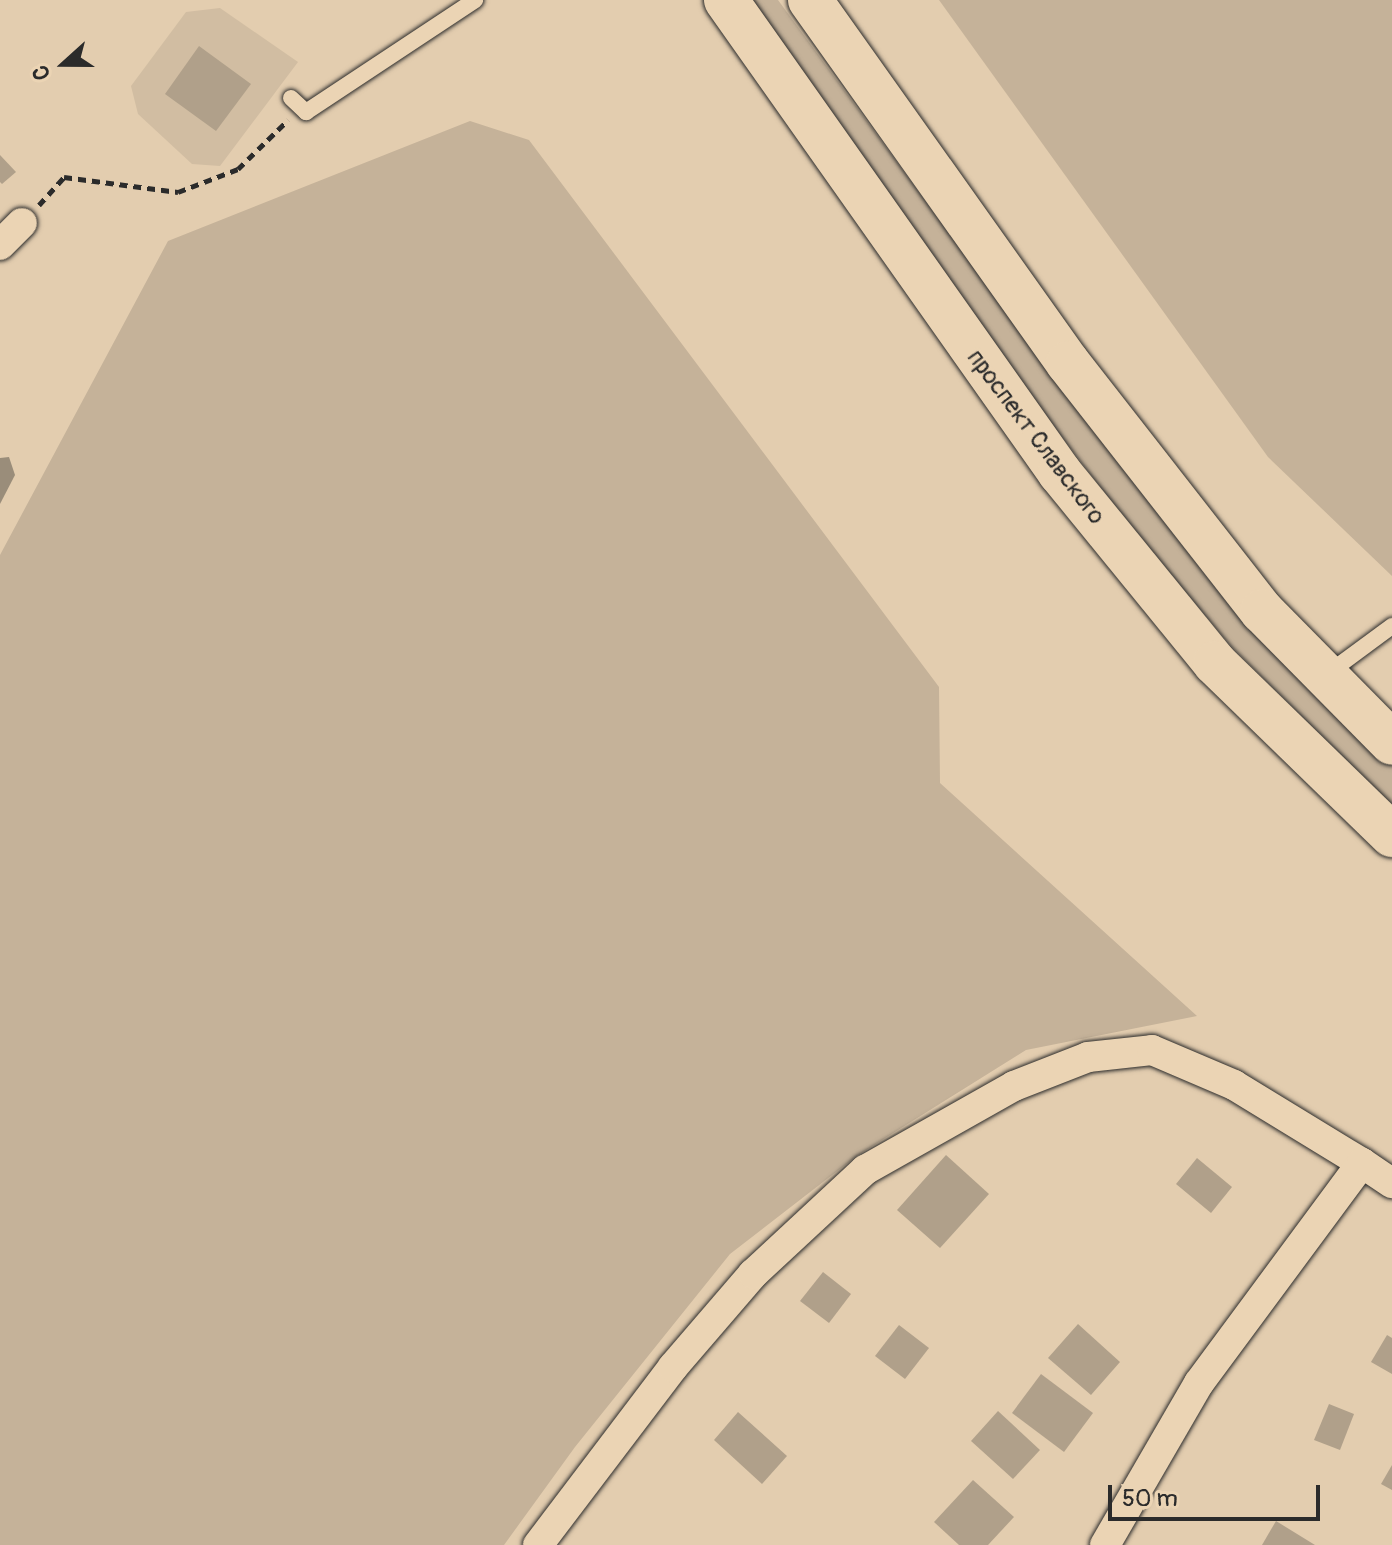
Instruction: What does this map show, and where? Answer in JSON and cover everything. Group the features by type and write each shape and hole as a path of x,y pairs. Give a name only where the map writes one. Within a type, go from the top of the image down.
{"main road":[{"name":"проспект Славского","path":"726,0 1060,473 1215,663 1392,835"},
{"path":"810,0 1068,363 1262,611 1392,743"}],"street":[{"path":"0,245 22,223"},
{"path":"538,1545 673,1367 753,1274 865,1170 1014,1086 1088,1057 1152,1050 1234,1085 1392,1183"},
{"path":"1105,1545 1199,1383 1362,1163"}],"lane":[{"path":"296,103 306,112 475,0"},
{"path":"1325,675 1392,626"}],"path":[{"path":"22,223 64,177 178,192 238,169 296,103"}],"shaded area":[{"path":"752,0 778,0 1052,374 1392,757 1392,806 1232,647 1137,535 1027,391"},
{"path":"939,0 1392,0 1392,576 1268,457"},
{"path":"220,8 298,62 220,166 192,164 138,114 131,86 186,12"},
{"path":"470,121 529,140 939,687 940,783 1197,1016 1026,1050 858,1155 730,1254 575,1447 504,1545 0,1545 0,555 168,241"},
{"path":"9,457 15,475 0,504 0,458"}],"building":[{"path":"199,46 251,84 216,131 165,94"},
{"path":"0,155 16,172 2,184 0,182"},
{"path":"946,1155 989,1194 940,1248 897,1210"},
{"path":"1197,1158 1232,1187 1211,1213 1176,1184"},
{"path":"823,1272 851,1294 829,1323 800,1301"},
{"path":"1078,1324 1120,1362 1091,1395 1048,1358"},
{"path":"899,1325 929,1348 905,1379 875,1356"},
{"path":"1387,1335 1392,1338 1392,1374 1371,1362"},
{"path":"1041,1374 1093,1413 1064,1452 1012,1413"},
{"path":"1329,1404 1354,1414 1340,1450 1314,1440"},
{"path":"998,1411 1040,1450 1013,1479 971,1441"},
{"path":"738,1412 787,1456 762,1484 714,1440"},
{"path":"1392,1465 1392,1490 1381,1484"},
{"path":"973,1480 1014,1517 988,1545 959,1545 934,1522"},
{"path":"1276,1521 1315,1545 1262,1545"}]}
